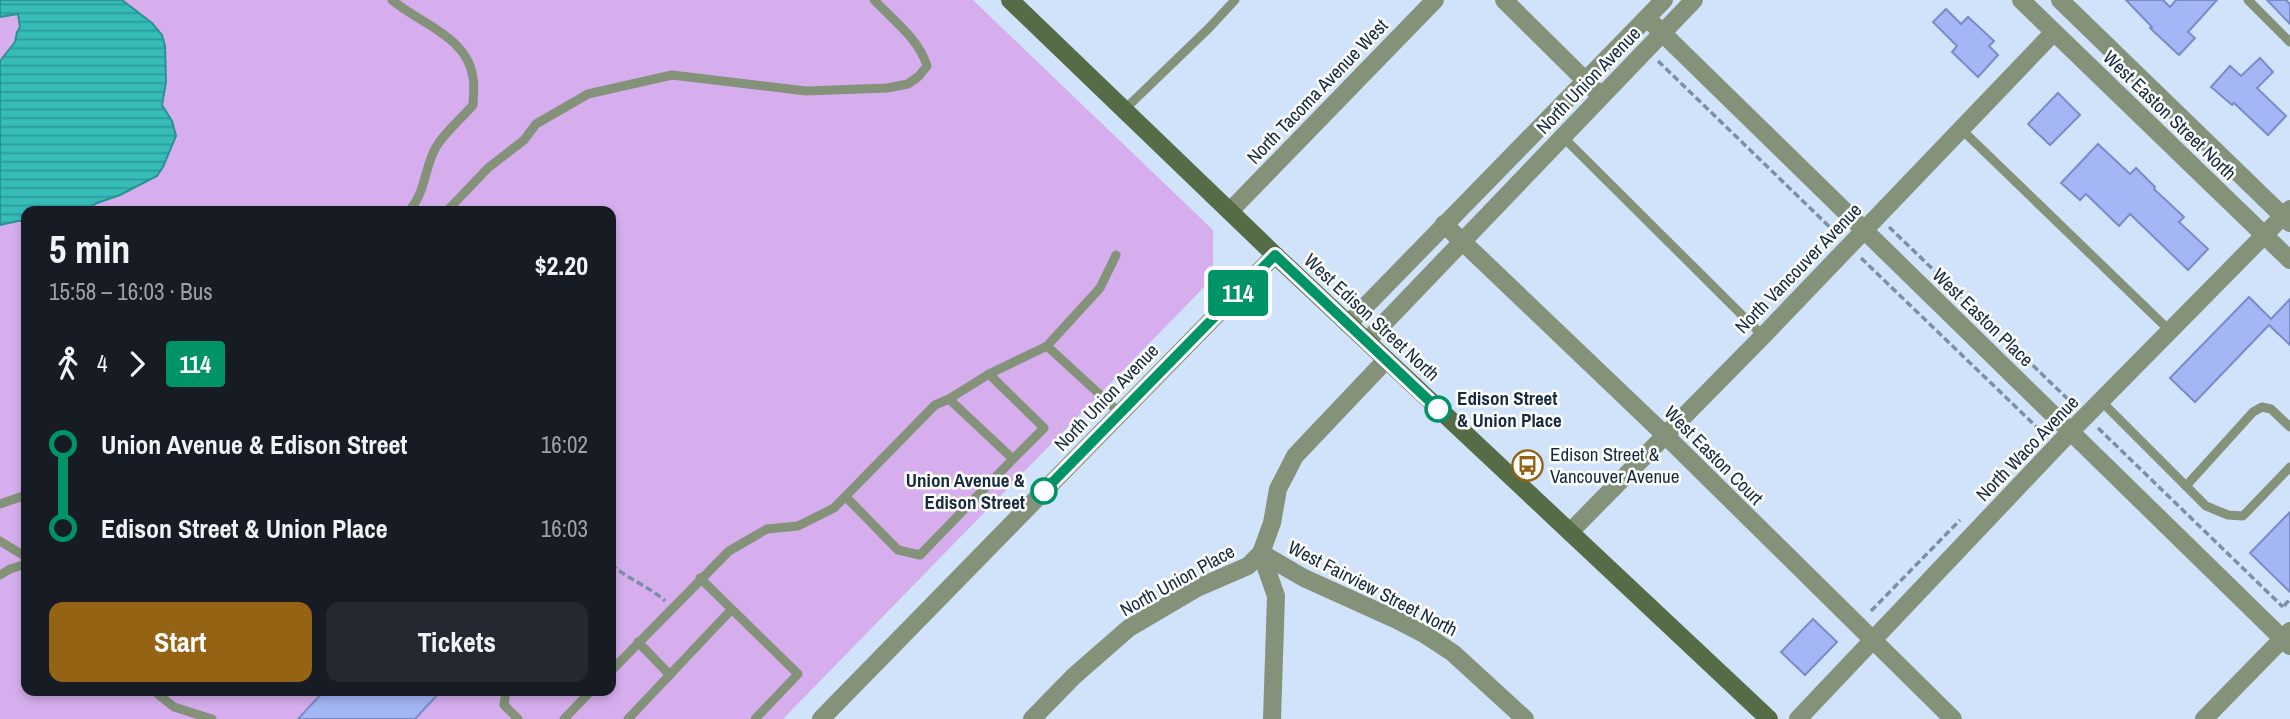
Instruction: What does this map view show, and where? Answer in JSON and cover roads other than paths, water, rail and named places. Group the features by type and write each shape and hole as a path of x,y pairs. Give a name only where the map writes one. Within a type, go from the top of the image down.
{"main road":[{"name":"West Edison Street North","path":"1019,3 1124,110 1275,255 1769,719"}],"street":[{"name":"North Tacoma Avenue West","path":"1230,211 1435,0"},
{"path":"1504,0 1601,96"},
{"name":"North Union Avenue","path":"1348,324 1664,0"},
{"name":"North Union Avenue","path":"1367,341 1694,0"},
{"name":"West Easton Street North","path":"2021,0 2290,260"},
{"path":"2037,16 2051,0"},
{"name":"West Easton Street North","path":"2073,4 2094,33 2288,216"},
{"name":"West Easton Place","path":"1647,18 1863,230 2288,638"},
{"name":"North Vancouver Avenue","path":"1570,532 2054,32"},
{"path":"2075,52 2094,33"},
{"name":"North Waco Avenue","path":"1798,719 2071,431 2264,235 2288,216"},
{"name":"West Easton Court","path":"1444,224 1665,435 1953,719"},
{"name":"North Union Avenue","path":"821,719 1275,255"},
{"name":"North Union Place","path":"1032,719 1074,676 1129,628 1197,588 1248,566 1261,553 1272,523 1278,489 1295,456 1386,360"},
{"path":"1261,553 1276,596 1272,719"},
{"name":"West Fairview Street North","path":"1261,553 1304,578 1424,634 1453,653 1525,719"},
{"path":"2204,719 2288,638"}],"lane":[{"path":"392,0 441,32 463,53 473,76 473,105 438,145 428,164 425,183 414,206"},
{"path":"452,206 488,168 524,140 536,124 588,94 672,75 806,91 887,88 908,84 927,66 924,56 915,42 874,0"},
{"path":"1124,110 1235,0"},
{"path":"2249,0 2290,41"},
{"path":"1961,129 2170,331"},
{"path":"1563,137 1763,335"},
{"path":"616,666 729,551 767,529 799,526 834,508 935,405 989,374 1047,346 1100,288 1116,254"},
{"path":"1047,346 1120,413"},
{"path":"846,497 898,550 920,555 1044,428 989,374"},
{"path":"949,399 1013,459"},
{"path":"2101,401 2206,506 2228,514 2243,516 2290,467"},
{"path":"2186,486 2253,412 2262,407 2271,408 2290,428"},
{"path":"0,504 21,497"},
{"path":"0,541 21,554"},
{"path":"0,575 21,566"},
{"path":"701,578 798,674 755,719"},
{"path":"628,719 731,610"},
{"path":"638,642 670,675"},
{"path":"160,696 174,707 212,719"},
{"path":"505,696 504,705 518,719"},
{"path":"569,717 587,696"}],"place":[{"name":"Edison Street & Union Place","path":"1438,409"},
{"name":"Edison Street & Vancouver Avenue","path":"1527,465"},
{"name":"Union Avenue & Edison Street","path":"1044,491"}]}
